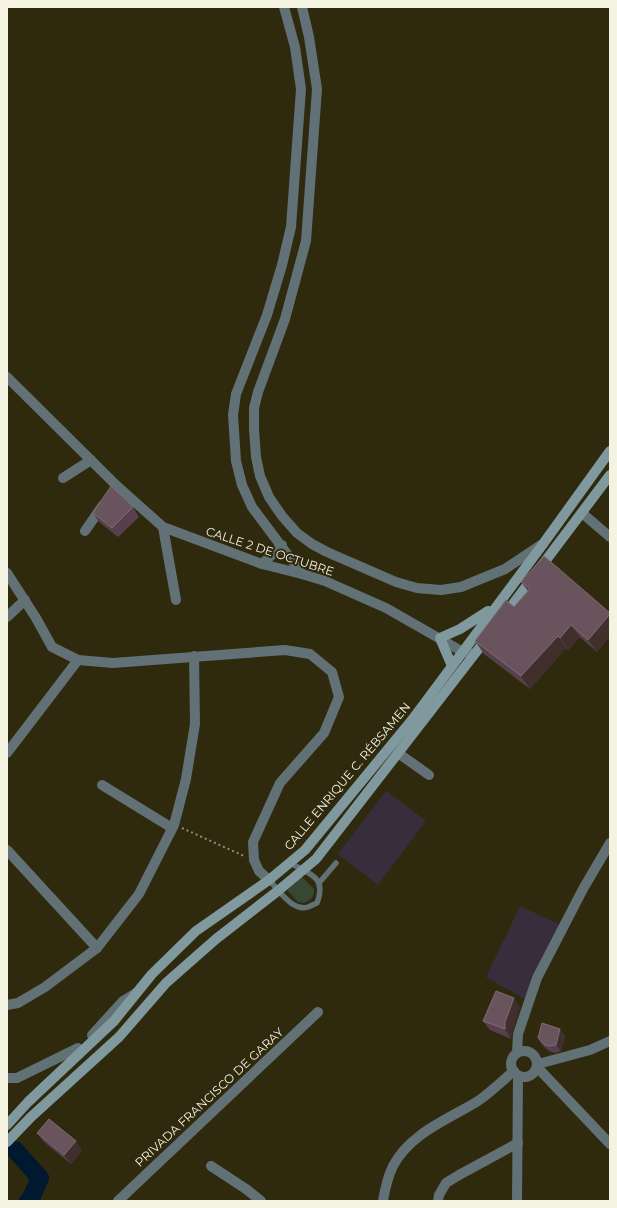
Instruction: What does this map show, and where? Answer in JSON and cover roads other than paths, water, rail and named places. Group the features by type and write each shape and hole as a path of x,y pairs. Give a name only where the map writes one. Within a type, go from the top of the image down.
{"main road":[{"name":"CALLE ENRIQUE C. RÉBSAMEN","path":"7,1125 80,1050 114,1021 152,974 196,931 269,880 305,850 391,746 463,652 610,451"},
{"name":"CALLE ENRIQUE C. RÉBSAMEN","path":"7,1142 31,1117 119,1037 166,983 216,939 316,859 476,653 610,475"},
{"path":"452,666 440,638 481,617 499,602"}],"street":[{"path":"284,7 295,47 301,89 291,228 285,255 267,315 236,394 233,415 236,461 242,485 252,507 282,545 302,574"},
{"path":"302,7 309,37 317,89 306,241 285,319 258,392 254,408 256,457 260,476 269,497 282,516 297,533 312,544 396,582 417,588 441,590 461,587 505,569 543,544"},
{"path":"285,255 301,259"},
{"name":"CALLE 2 DE OCTUBRE","path":"7,377 91,460 112,492 163,527 262,564 325,581 386,608 463,652 476,653"},
{"path":"63,478 91,460"},
{"path":"85,531 112,492"},
{"path":"582,513 610,537"},
{"path":"163,527 176,600"},
{"path":"262,564 282,545"},
{"path":"7,573 25,600 52,648 78,660 113,663 285,650 310,654 332,672 339,697 324,733 280,783 253,842 254,860 259,871 269,880"},
{"path":"7,617 25,600"},
{"path":"7,1014 18,1003 45,987 97,948 139,894 173,826 186,779 195,724 194,656"},
{"path":"7,754 78,660"},
{"path":"398,753 430,775"},
{"path":"102,785 173,826"},
{"path":"517,1053 518,1034 537,978 583,889 610,843"},
{"path":"7,850 97,948"},
{"path":"7,1005 18,1003"},
{"name":"PRIVADA FRANCISCO DE GARAY","path":"118,1201 318,1012"},
{"path":"516,1073 525,1077 531,1075 537,1065 590,1050 610,1041"},
{"path":"7,1078 17,1078 80,1050"},
{"path":"517,1201 518,1143 516,1073 512,1065 513,1058 517,1053 524,1050 531,1052 536,1057 537,1065 610,1144"},
{"path":"383,1201 386,1186 394,1165 403,1151 417,1138 479,1100 516,1073"},
{"path":"438,1201 439,1195 446,1183 518,1143"},
{"path":"211,1166 246,1189 260,1201"}],"lane":[{"path":"269,880 287,901 298,907 307,908 317,903 321,892 319,883 314,876 290,863"},
{"path":"319,883 336,863"}],"waterway":[{"path":"15,1150 40,1178 31,1198 28,1201"}]}
